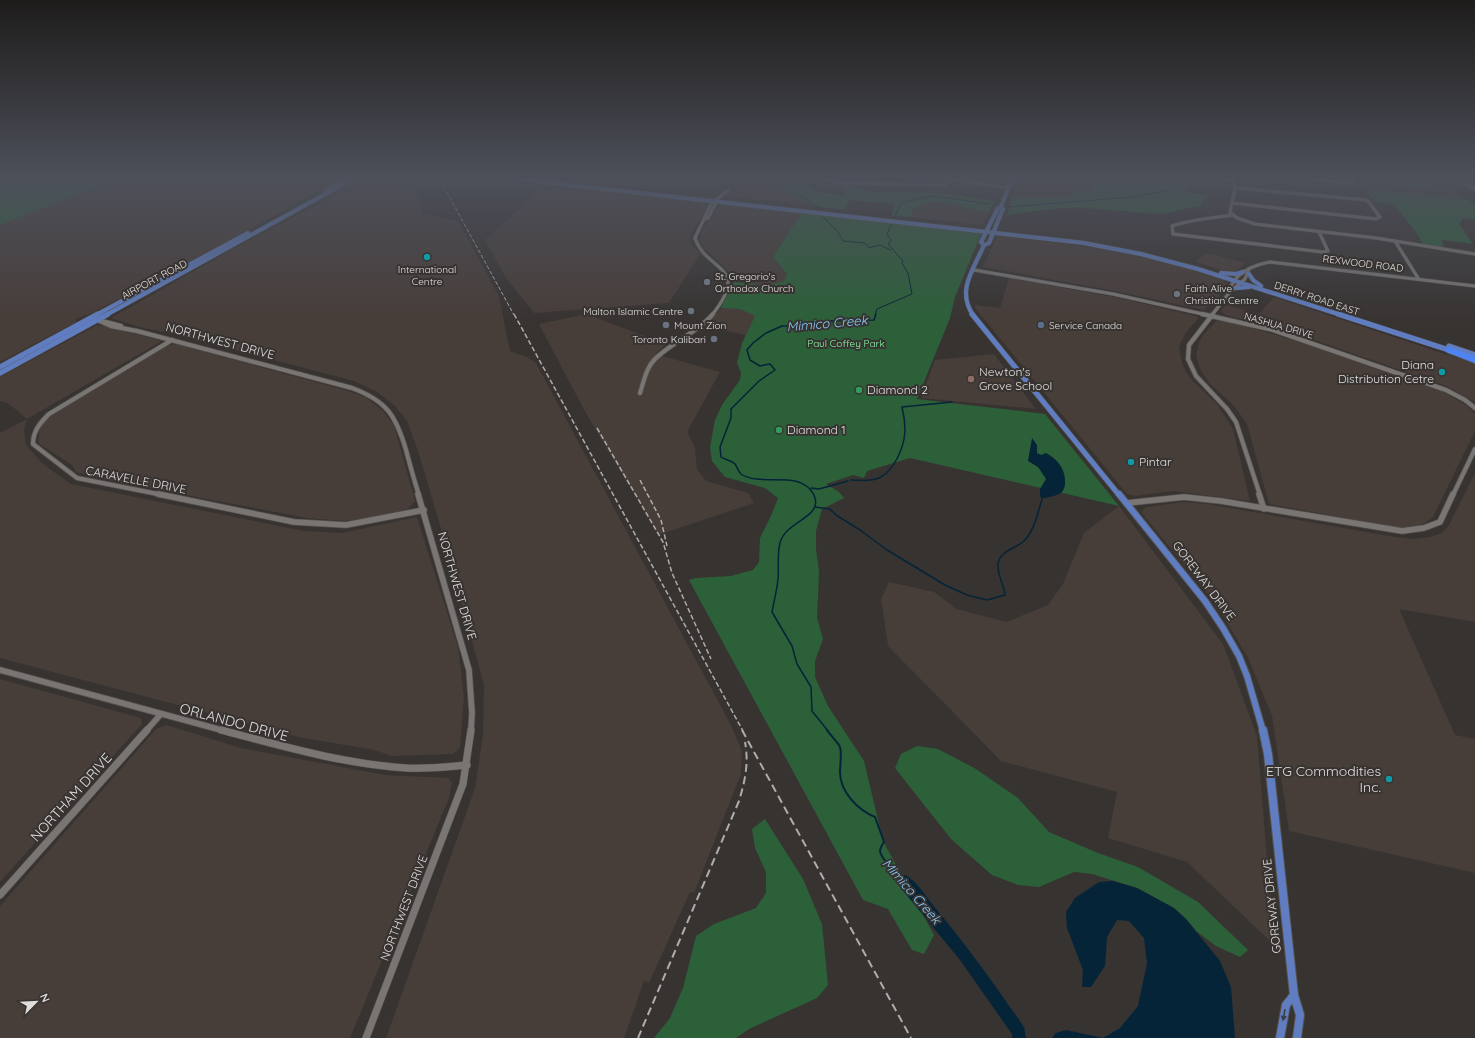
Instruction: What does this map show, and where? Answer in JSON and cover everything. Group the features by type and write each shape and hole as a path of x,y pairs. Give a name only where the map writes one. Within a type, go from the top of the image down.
{"highway":[{"path":"1449,350 1475,359"}],"main road":[{"name":"AIRPORT ROAD","path":"0,367 264,224"},
{"name":"AIRPORT ROAD","path":"0,373 273,224"},
{"name":"DERRY ROAD EAST","path":"934,224 994,232 1068,238 1125,247 1179,260 1242,282 1475,354"},
{"name":"GOREWAY DRIVE","path":"984,245 981,242 989,224"},
{"name":"GOREWAY DRIVE","path":"997,224 989,243 984,245 974,270 965,295 966,303 973,314 1205,601 1225,630 1248,677 1261,721 1268,754 1294,995 1300,1015 1297,1038"},
{"path":"1249,271 1258,287"},
{"path":"1222,275 1243,272"},
{"path":"1222,275 1231,286"},
{"name":"DERRY ROAD EAST","path":"1258,287 1449,350"},
{"path":"1236,288 1258,287"},
{"path":"1280,1038 1286,1004 1294,995"}],"street":[{"path":"640,393 650,365 655,359 712,314 728,287 728,279 725,272 703,252 696,243 696,234 702,224"},
{"path":"1177,224 1172,226 1173,234 1180,236 1328,251 1319,232"},
{"path":"1259,224 1396,241 1475,254"},
{"path":"1396,241 1418,278"},
{"name":"REXWOOD ROAD","path":"1229,292 1242,282 1249,271 1261,263 1277,263 1418,278 1475,286"},
{"name":"NASHUA DRIVE","path":"974,270 1113,294 1278,332 1446,390 1465,400 1475,408"},
{"name":"REXWOOD ROAD","path":"1249,271 1243,272 1231,286 1229,292 1189,345 1188,359 1196,376 1227,409 1236,422 1264,509"},
{"name":"NORTHWEST DRIVE","path":"90,318 101,324 121,327 172,340 364,392 377,400 394,416 400,427 470,672 472,713 467,765 463,784 366,1038"},
{"name":"CARAVELLE DRIVE","path":"172,340 49,414 39,424 32,435 33,444 77,478 294,522 346,525 424,510"},
{"path":"1127,503 1184,497 1221,501 1396,531 1416,530 1432,526 1440,522 1475,448"},
{"name":"ORLANDO DRIVE","path":"0,670 340,761 405,768 447,768 467,765"},
{"name":"NORTHAM DRIVE","path":"0,895 161,714"}],"shaded area":[{"path":"0,224 258,224 94,312 76,319 76,322 0,362"},
{"path":"279,224 460,224 499,296 510,351 527,357 536,363 732,727 742,751 741,774 694,893 690,892 649,983 644,981 624,1038 386,1038 475,788 483,735 484,685 418,451 407,421 395,406 377,392 354,381 173,334 139,327 111,318"},
{"path":"502,224 697,224 690,235 690,239 692,245 701,253 669,303 534,313 506,278 485,240"},
{"path":"706,224 794,224 773,257 787,274 785,281 768,286 734,282 726,269 706,250 699,241 702,230"},
{"path":"1002,236 1104,249 1152,259 1223,279 1227,285 1218,297 1204,310 1110,290 983,267 997,237"},
{"path":"1204,254 1211,254 1245,263 1236,271 1230,273 1196,262"},
{"path":"1009,278 1119,298 1196,316 1199,318 1186,332 1179,347 1182,363 1186,372 1195,383 1217,404 1233,429 1250,501 1173,491 1136,496 1127,494 975,308 975,305 1000,308"},
{"path":"1274,297 1475,364 1475,402 1446,386 1294,333 1226,315 1221,311 1226,305 1259,314"},
{"path":"721,308 740,309 756,316 746,335 705,327"},
{"path":"586,314 666,344 655,354 720,372 687,432 695,447 697,469 706,481 748,493 754,503 658,535 583,408 539,324"},
{"path":"1223,320 1298,341 1442,391 1467,406 1475,414 1475,431 1433,517 1425,523 1414,527 1399,528 1269,504 1247,424 1234,406 1209,383 1200,369 1196,355 1199,342 1203,335 1216,321"},
{"path":"97,325 162,341 27,419 8,403 0,401 0,377"},
{"path":"175,344 345,390 365,397 382,410 394,425 415,501 408,509 380,516 345,521 307,518 102,479 76,472 72,465 38,443 40,427 54,413 167,345"},
{"name":"Newton's Grove School","path":"994,354 1036,409 921,398 935,360"},
{"path":"27,419 24,430 26,445 43,464 71,484 304,531 342,533 417,517 458,647 464,696 460,747 453,754 392,756 374,750 298,737 0,658 0,433"},
{"path":"1475,473 1475,622 1399,609 1455,735 1475,739 1475,873 1289,831 1272,716 1248,658 1217,605 1141,512 1146,507 1184,502 1208,504 1413,539 1430,537 1442,533 1449,525"},
{"path":"1119,506 1223,644 1257,736 1274,945 1187,862 1108,838 1117,792 1001,761 888,646 881,599 889,582 934,592 957,609 1006,622 1048,605 1063,584 1084,533"},
{"path":"0,679 141,718 142,724 0,882"},
{"path":"167,725 241,748 385,775 448,778 452,783 449,798 350,1038 0,1038 0,906 156,729"}],"green space":[{"name":"Paul Coffey Park","path":"794,224 903,224 981,234 955,297 950,318 917,399 1045,414 1119,506 910,458 867,471 864,478 853,475 826,484 839,492 844,498 822,509 816,531 816,549 819,572 817,618 823,639 815,661 815,677 828,706 864,761 883,841 934,935 924,954 912,950 888,909 863,900 689,580 696,578 731,576 753,570 759,562 760,538 778,498 765,488 725,477 712,461 710,447 715,420 722,405 740,380 741,373 737,363 742,343 755,316 740,309 721,308 734,282 768,286 784,281 787,274 773,257"},
{"path":"1410,224 1459,224 1473,244 1442,240 1443,247 1423,244"},
{"path":"917,746 938,749 976,769 1018,798 1049,832 1098,853 1138,867 1198,902 1248,950 1240,957 1216,946 1196,931 1174,908 1137,888 1092,874 1074,872 1039,887 1018,885 992,875 951,839 895,768 901,754"},
{"path":"765,819 803,879 822,924 828,985 817,998 749,1029 736,1038 654,1038 670,1018 683,988 696,936 714,924 756,908 766,893 766,872 755,848 752,829"}],"water":[{"path":"1032,438 1037,445 1037,453 1041,455 1046,453 1050,455 1058,462 1063,470 1065,485 1061,493 1042,499 1040,496 1040,489 1046,479 1038,467 1028,461"},
{"path":"1113,881 1137,888 1174,908 1186,919 1220,961 1231,987 1235,1038 1103,1038 1120,1028 1138,1006 1147,963 1144,938 1129,921 1117,920 1107,937 1105,966 1091,987 1082,987 1083,970 1067,928 1066,912 1075,898 1099,882"},
{"path":"1066,1030 1103,1038 1052,1038 1056,1033"}],"waterway":[{"path":"830,224 838,232 843,241 865,243 869,248 880,245 891,250"},
{"name":"Mimico Creek","path":"875,315 877,309 912,294 908,273 902,263 903,261 888,244 891,240 887,234 891,224"},
{"name":"Mimico Creek","path":"828,731 812,711 811,687 797,664 792,646 772,612 778,583 780,543 789,529 814,509 816,503 814,495 809,488 798,482 746,477 739,472 735,464 721,457 720,447 731,418 731,409 759,381 775,370 770,364 760,366 750,360 747,350 753,343 766,333 782,326 817,326 831,321 874,320 876,314"},
{"path":"851,480 869,480 879,478 894,465 903,445 905,431 902,407 952,402"},
{"path":"811,488 819,489 848,481"},
{"path":"815,507 830,509 836,515 860,530 887,550 945,585 967,595 987,600 1005,595 999,572 999,560 1004,553 1027,538 1035,522 1042,499"},
{"name":"Mimico Creek","path":"827,730 838,743 841,750 840,772 843,786 856,805 875,817 884,842 880,849 881,855 905,882"},
{"name":"Mimico Creek","path":"905,882 936,918 979,974 1019,1032 1019,1038"}],"railway":[{"path":"464,224 514,315"},
{"path":"514,314 743,731"},
{"path":"597,428 663,542 672,573 711,659"},
{"path":"640,480 661,520 667,546"},
{"path":"742,730 911,1038"},
{"path":"638,1038 739,801 746,772 747,757 745,742"}],"place":[{"name":"International Centre","path":"427,257"},
{"name":"St. Gregorio's Orthodox Church","path":"707,282"},
{"name":"Faith Alive Christian Centre","path":"1177,294"},
{"name":"Malton Islamic Centre","path":"691,311"},
{"name":"Mount Zion","path":"666,325"},
{"name":"Service Canada","path":"1041,325"},
{"name":"Toronto Kalibari","path":"714,339"},
{"name":"Diana Distribution Cetre","path":"1442,372"},
{"name":"Newton's Grove School","path":"971,379"},
{"name":"Diamond 2","path":"859,390"},
{"name":"Diamond 1","path":"779,430"},
{"name":"Pintar","path":"1131,462"},
{"name":"ETG Commodities Inc.","path":"1389,779"}]}
